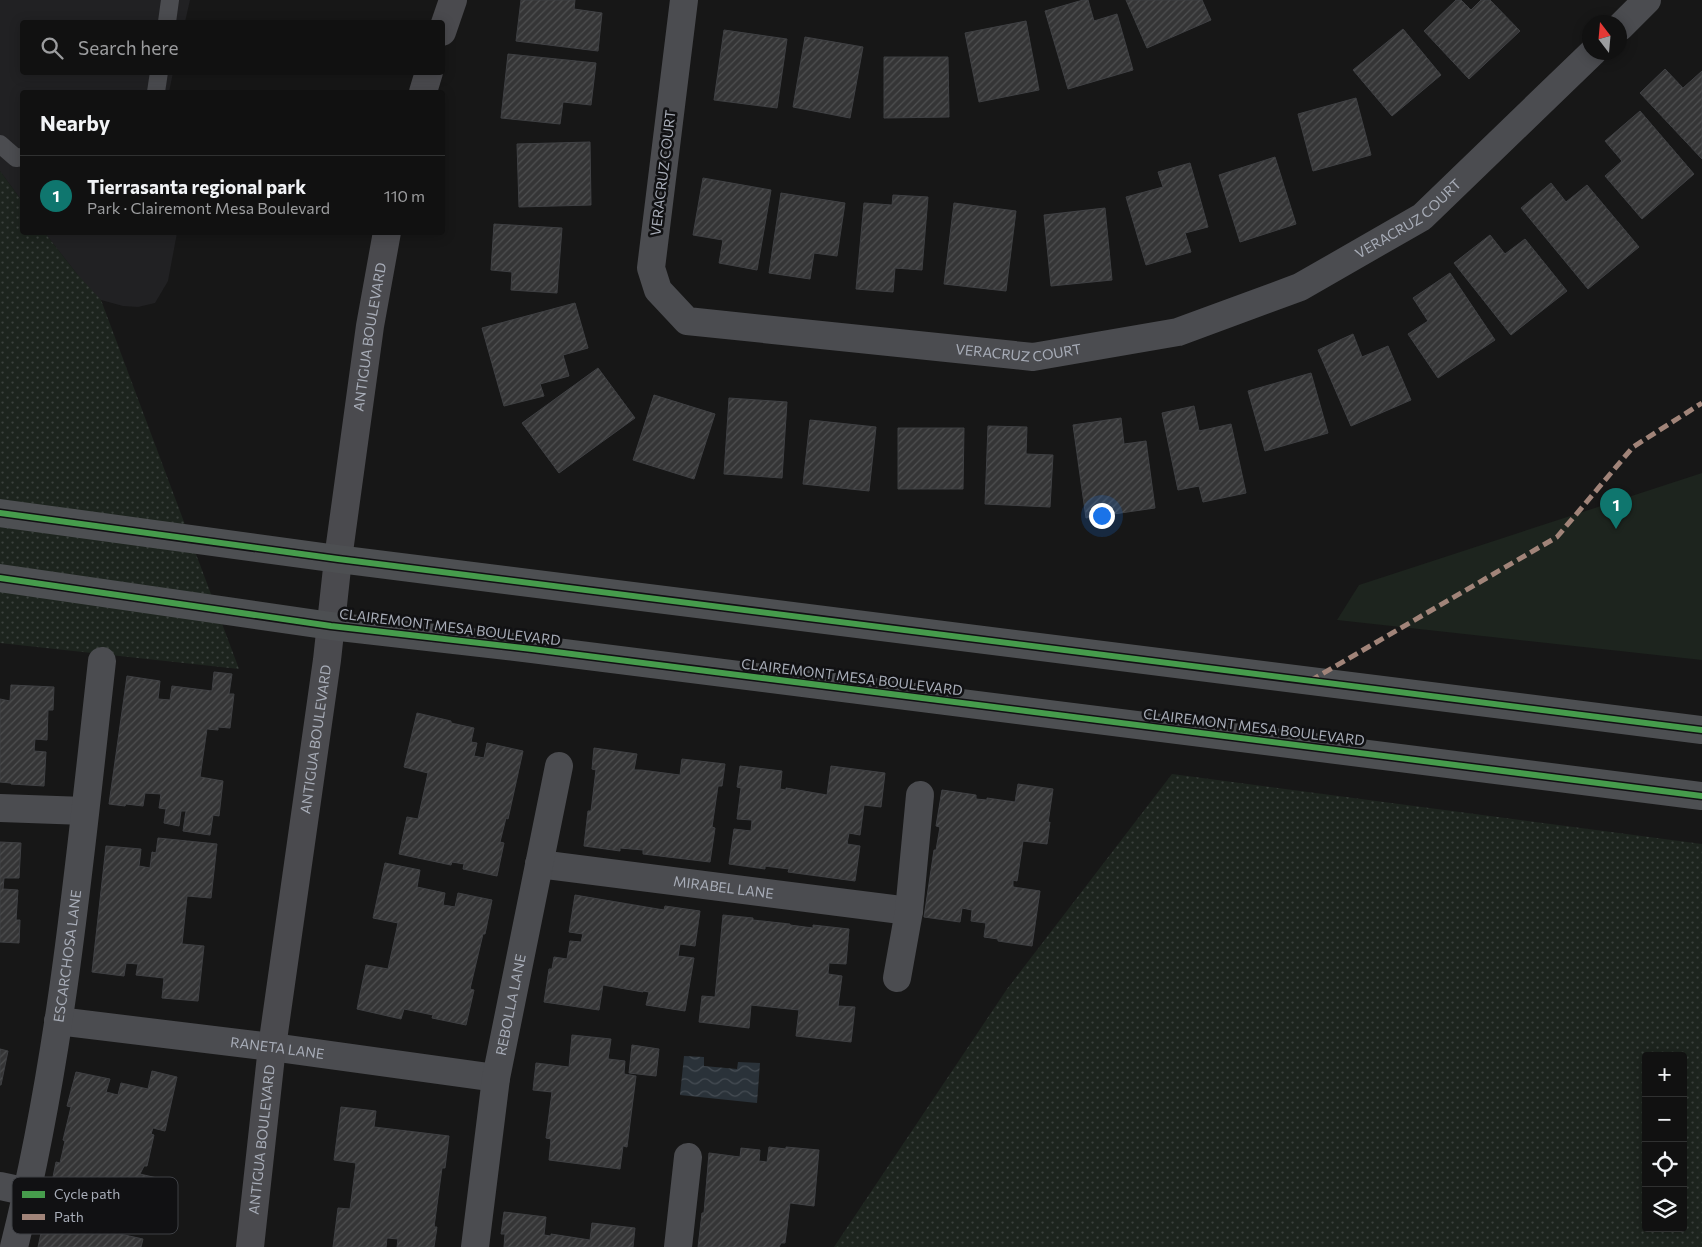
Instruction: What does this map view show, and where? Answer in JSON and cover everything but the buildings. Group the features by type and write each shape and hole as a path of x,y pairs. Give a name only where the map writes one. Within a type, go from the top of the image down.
{"main road":[{"path":"0,513 338,559 1702,730"},
{"name":"CLAIREMONT MESA BOULEVARD","path":"0,578 331,626 532,649 1702,796"}],"street":[{"path":"445,23 453,0"},
{"name":"VERACRUZ COURT","path":"684,0 651,268 658,290 687,321 1033,357 1178,332 1300,287 1422,217 1585,60"},
{"path":"1627,20 1648,0"},
{"path":"424,90 428,75"},
{"name":"ANTIGUA BOULEVARD","path":"250,1247 272,1047 327,660 338,559 370,326 386,235"},
{"name":"ESCARCHOSA LANE","path":"31,1177 58,1021 102,661"},
{"name":"REBOLLA LANE","path":"474,1247 496,1078 559,766"},
{"path":"897,978 909,911 920,795"},
{"path":"0,808 85,811"},
{"name":"MIRABEL LANE","path":"539,864 909,911"},
{"name":"RANETA LANE","path":"58,1021 272,1047 496,1078"},
{"path":"678,1247 688,1156"},
{"name":"ESCARCHOSA LANE","path":"14,1247 17,1234"}],"lane":[{"path":"167,20 170,0"},
{"path":"156,90 159,75"},
{"path":"0,144 16,158 20,157"}],"shaded area":[{"path":"0,0 190,0 185,20 20,20 20,75 173,75 169,90 20,90 20,198 0,171"},
{"path":"0,171 20,198 20,235 47,235 77,274 101,300 239,669 0,643"},
{"path":"47,235 177,235 168,281 155,303 138,307 123,306 101,300 90,295 77,274"},
{"path":"1702,473 1702,660 1337,620 1359,585"},
{"path":"1172,774 1702,844 1702,1247 834,1247 1007,989"}],"water":[{"path":"684,1056 704,1057 704,1066 737,1069 738,1062 760,1063 757,1103 680,1095"}],"marked path":[{"path":"1310,681 1557,537 1633,447 1702,403"}],"cycle path":[{"path":"0,513 338,559 1702,730"},
{"path":"0,578 331,626 532,649 1702,796"}],"place":[{"name":"Tierrasanta regional park","path":"1616,529"}]}
